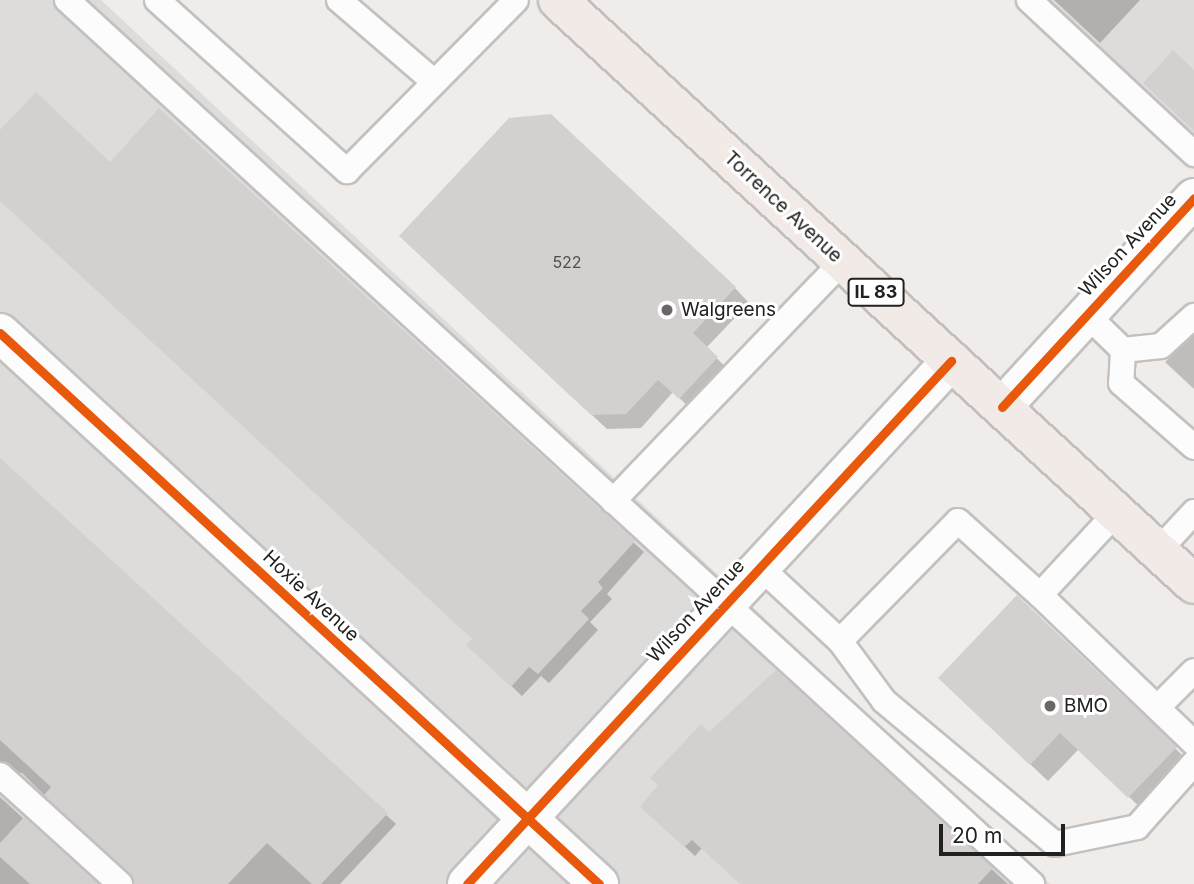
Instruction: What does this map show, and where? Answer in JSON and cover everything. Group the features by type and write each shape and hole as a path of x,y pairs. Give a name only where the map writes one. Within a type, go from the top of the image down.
{"main road":[{"name":"Torrence Avenue","path":"558,0 1194,584"}],"street":[{"name":"Wilson Avenue","path":"1002,407 1194,198"},
{"name":"Hoxie Avenue","path":"0,333 599,884"},
{"name":"Wilson Avenue","path":"467,884 951,361"}],"lane":[{"path":"67,0 1032,884"},
{"path":"157,0 347,171 432,80 516,0"},
{"path":"340,0 432,80"},
{"path":"1029,0 1194,154"},
{"path":"613,501 842,262"},
{"path":"1087,315 1123,350 1121,383 1194,447"},
{"path":"1123,350 1161,346 1194,316"},
{"path":"1158,551 1194,512"},
{"path":"1040,595 1116,513"},
{"path":"840,641 958,521 1159,706 1194,743"},
{"path":"760,567 840,641 884,701 1055,844 1137,827 1194,763"},
{"path":"1159,706 1194,671"},
{"path":"0,775 120,884"}],"shaded area":[{"path":"0,0 101,0 1050,884 0,884"},
{"path":"1029,0 1194,0 1194,154"}],"building":[{"path":"1173,50 1194,70 1194,131 1143,83"},
{"path":"36,92 110,162 159,108 635,541 598,582 603,588 581,611 589,619 538,674 529,667 511,687 466,645 472,639 0,201 0,130"},
{"name":"Walgreens","path":"551,114 736,287 693,333 718,357 679,399 658,380 626,414 591,415 399,236 509,118"},
{"path":"0,458 388,813 321,884 312,884 267,843 228,884 134,884 44,795 51,787 0,740"},
{"name":"BMO","path":"1017,595 1177,747 1128,798 1060,733 1030,765 938,678"},
{"path":"776,670 993,868 978,884 740,884 692,840 684,847 640,807 658,785 650,778 701,724 709,732"},
{"path":"24,817 98,884 30,884 0,857 0,843"}],"cycle path":[{"path":"1002,407 1194,198"},
{"path":"0,333 599,884"},
{"path":"467,884 951,361"}],"place":[{"name":"Walgreens","path":"667,310"},
{"name":"BMO","path":"1050,706"}]}
